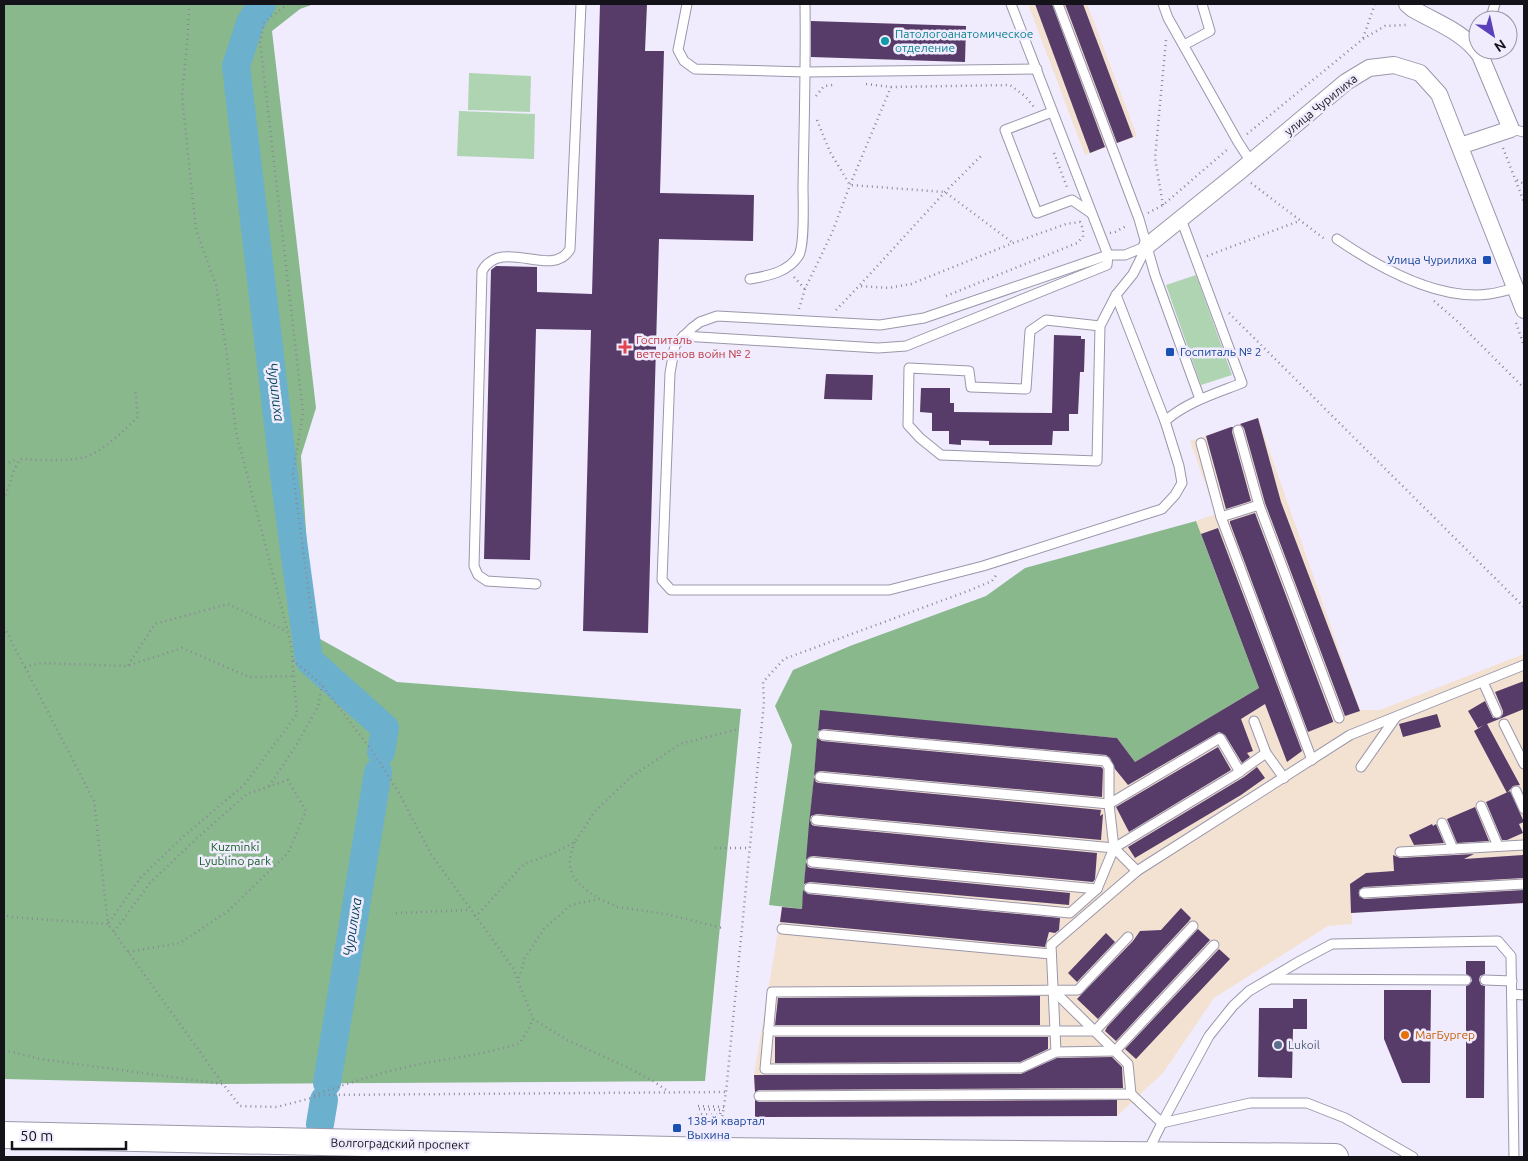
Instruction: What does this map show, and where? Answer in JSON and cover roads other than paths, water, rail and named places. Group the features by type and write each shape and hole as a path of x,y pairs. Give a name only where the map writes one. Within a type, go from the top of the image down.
{"main road":[{"name":"Волгоградский проспект","path":"4,1135 710,1151 1335,1157"}],"street":[{"path":"1407,4 1468,41"},
{"path":"1460,146 1511,132 1483,60"},
{"name":"улица Чурилиха","path":"1147,246 1346,82 1369,68 1394,65 1420,73 1439,94 1524,310"}],"lane":[{"path":"536,584 486,581 478,575 474,566 482,271 490,262 501,256 555,261 564,256 570,249 580,4"},
{"path":"687,4 678,50 684,61 695,69 806,72 1036,69"},
{"path":"750,279 780,272 793,263 800,252 803,225 806,72 805,4"},
{"path":"683,336 878,348 906,346 1107,266 1108,255 1011,4"},
{"path":"1058,4 1139,219 1155,275 1200,399"},
{"path":"1162,4 1168,18 1251,162"},
{"path":"1184,45 1210,31 1202,4"},
{"path":"1052,112 1005,130 1037,213 1072,200 1091,213"},
{"path":"1165,421 1179,409 1242,383 1181,219"},
{"path":"1337,239 1384,268 1419,283 1444,290 1467,294 1489,294 1516,288"},
{"path":"1116,295 1165,421 1182,482 1175,495 1162,509 983,566 889,590 671,590 662,580 670,373 675,345 700,322 717,316 880,324 902,323 924,318 1108,255 1125,255 1147,246"},
{"path":"1100,326 1046,320 1030,331 1026,389 971,387 969,371 909,368 908,425 920,438 941,455 1097,461 1100,326 1116,295 1133,274 1147,246"},
{"path":"1238,430 1259,505 1339,718"},
{"path":"1200,443 1221,517 1312,760"},
{"path":"1221,517 1259,505"},
{"path":"1056,1052 1051,945 1137,871 1350,735 1524,665"},
{"path":"1483,682 1497,712"},
{"path":"1361,768 1396,717"},
{"path":"1254,721 1266,752 1284,778"},
{"path":"1504,724 1524,764"},
{"path":"809,888 1070,913 1097,889 1114,848 1109,804 1109,767 1105,761 824,735"},
{"path":"820,777 1109,804 1220,738 1240,772"},
{"path":"816,820 1114,848 1240,772 1266,752"},
{"path":"1516,791 1524,808"},
{"path":"1480,806 1498,846"},
{"path":"1442,823 1453,849"},
{"path":"1400,852 1524,845"},
{"path":"1114,848 1137,871"},
{"path":"812,862 1097,889"},
{"path":"1364,893 1524,884"},
{"path":"768,1031 1095,1031 1193,926"},
{"path":"782,929 1051,954"},
{"path":"1128,937 1078,990 772,992 765,1069 1021,1068 1056,1052 1115,1051 1214,945"},
{"path":"1145,1155 1209,1036 1233,1006 1249,992 1270,979 1332,944 1498,941 1511,956 1514,1157"},
{"path":"1270,979 1466,980"},
{"path":"1485,980 1512,980"},
{"path":"1053,990 1128,1064 1131,1094 1162,1123"},
{"path":"1512,994 1524,995"},
{"path":"760,1096 1131,1094"},
{"path":"1162,1123 1250,1103 1307,1103 1345,1118 1413,1157"}],"waterway":[{"name":"Чурилиха","path":"262,4 250,23 236,66 283,467 309,660 385,728 381,752"},
{"name":"Чурилиха","path":"327,1083 378,772"},
{"name":"Чурилиха","path":"320,1124 324,1100"}],"place":[{"name":"Патологоанатомическое отделение","path":"885,41"},
{"name":"Улица Чурилиха","path":"1487,260"},
{"name":"Госпиталь ветеранов войн № 2","path":"625,347"},
{"name":"Госпиталь № 2","path":"1170,352"},
{"name":"МагБургер","path":"1405,1035"},
{"name":"Lukoil","path":"1278,1045"},
{"name":"138-й квартал Выхина","path":"677,1128"}],"park label":[{"name":"Kuzminki Lyublino park","path":"235,854"}]}
